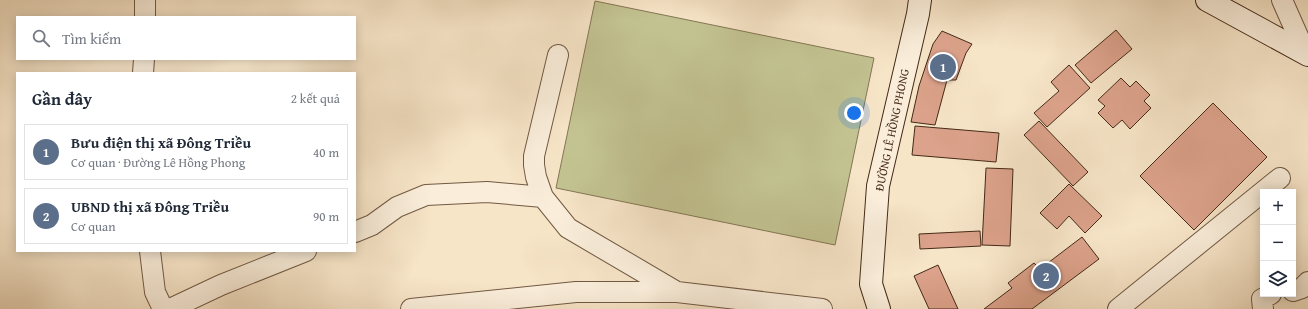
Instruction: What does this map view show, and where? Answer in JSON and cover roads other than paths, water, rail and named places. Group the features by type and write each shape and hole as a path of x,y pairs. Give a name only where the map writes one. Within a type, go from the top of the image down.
{"street":[{"path":"145,0 145,16"},
{"name":"ĐƯỜNG LÊ HỒNG PHONG","path":"879,309 871,284 878,186 920,0"},
{"path":"1207,0 1306,53"},
{"path":"1282,0 1306,53"},
{"path":"558,55 534,156 535,171 543,197 568,228 677,292"},
{"path":"143,72 144,60"},
{"path":"1118,309 1280,178"},
{"path":"356,232 372,225 397,207 426,195 487,192 543,197"},
{"path":"150,252 155,292 164,309"},
{"path":"170,309 221,285 304,252"},
{"path":"1296,290 1302,288 1308,282"},
{"path":"411,309 576,292 677,292 822,309"},
{"path":"1263,309 1262,299 1266,297"}],"place":[{"name":"Bưu điện thị xã Đông Triều","path":"943,67"},
{"name":"UBND thị xã Đông Triều","path":"1046,276"}]}
